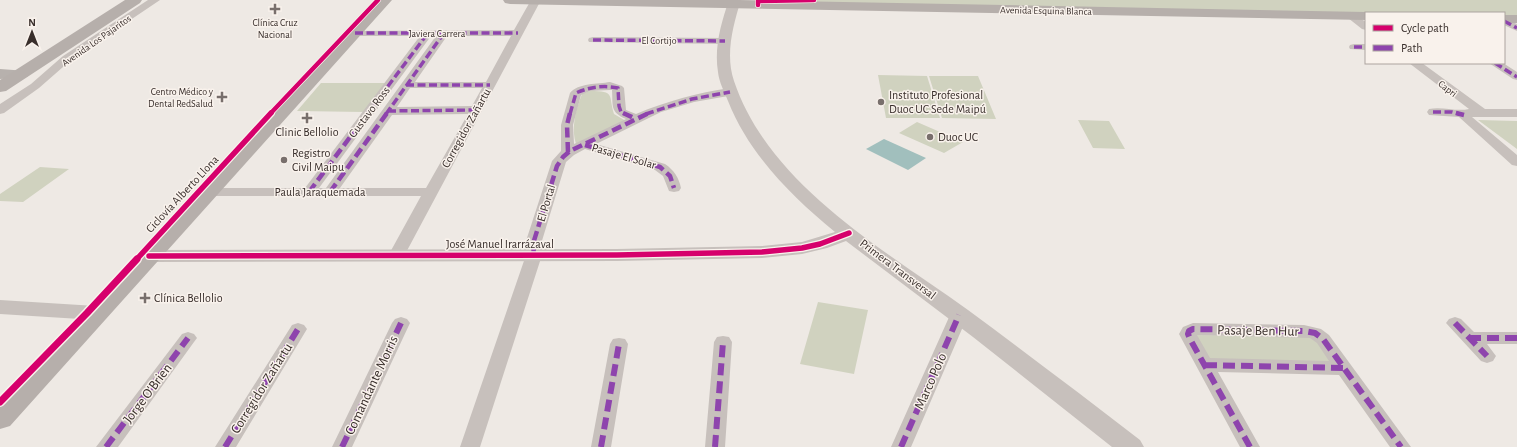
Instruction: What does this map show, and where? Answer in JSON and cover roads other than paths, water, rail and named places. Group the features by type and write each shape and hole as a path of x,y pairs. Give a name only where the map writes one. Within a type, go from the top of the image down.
{"main road":[{"name":"Avenida Los Pajaritos","path":"0,87 135,0"},
{"path":"0,418 385,0"},
{"name":"Avenida Esquina Blanca","path":"510,0 735,2 1359,16"},
{"path":"1505,20 1517,19"},
{"path":"0,74 21,74"}],"street":[{"name":"Avenida Los Pajaritos","path":"0,110 35,86 67,58 155,0"},
{"name":"Corregidor Zañartu","path":"396,256 536,0"},
{"name":"Primera Transversal","path":"735,2 725,41 724,71 730,92 746,124 777,168 814,204 849,233 1131,447"},
{"path":"1359,16 1365,25"},
{"path":"1505,21 1517,28"},
{"name":"Javiera Carrera","path":"355,32 518,32"},
{"name":"Gustavo Ross","path":"309,192 428,32"},
{"name":"Gustavo Ross","path":"330,192 444,32"},
{"name":"El Cortijo","path":"593,40 725,41"},
{"path":"1354,47 1365,47"},
{"name":"Capri","path":"1416,64 1482,113"},
{"path":"1498,64 1517,77"},
{"path":"406,85 490,84"},
{"path":"568,152 567,125 576,93 582,90 610,86 618,88 619,106 621,112 634,118"},
{"name":"El Portal","path":"470,447 534,255 533,244 556,166 563,156 634,118 686,99 730,92"},
{"path":"388,111 476,110"},
{"path":"1433,112 1452,112 1464,115 1467,113 1517,113"},
{"path":"1464,115 1465,118 1517,162"},
{"name":"Pasaje El Solar","path":"585,145 660,166 672,177 674,188"},
{"name":"Paula Jaraquemada","path":"209,192 432,192"},
{"name":"José Manuel Irarrázaval","path":"149,256 396,256 762,252 802,248 820,244 849,233"},
{"path":"0,307 96,313"},
{"name":"Marco Polo","path":"901,447 959,315"},
{"name":"Comandante Morris","path":"342,447 401,323"},
{"path":"1455,323 1487,356"},
{"name":"Corregidor Zañartu","path":"225,447 298,329"},
{"name":"Pasaje Ben Hur","path":"1250,447 1188,334 1189,331 1193,329 1310,331 1315,333 1323,339 1402,447"},
{"name":"Jorge O'Brien","path":"106,447 188,338"},
{"path":"1469,338 1517,338"},
{"path":"715,447 723,342"},
{"path":"601,447 619,344"},
{"path":"1205,365 1344,368"}],"water":[{"path":"884,139 926,158 908,170 866,149"}],"place":[{"name":"Clínica Cruz Nacional","path":"275,9"},
{"name":"Centro Médico y Dental RedSalud","path":"222,97"},
{"name":"Instituto Profesional Duoc UC Sede Maipú","path":"881,102"},
{"name":"Clinic Bellolio","path":"307,118"},
{"name":"Duoc UC","path":"930,137"},
{"name":"Registro Civil Maipu","path":"284,160"},
{"name":"Clínica Bellolio","path":"145,298"}]}
